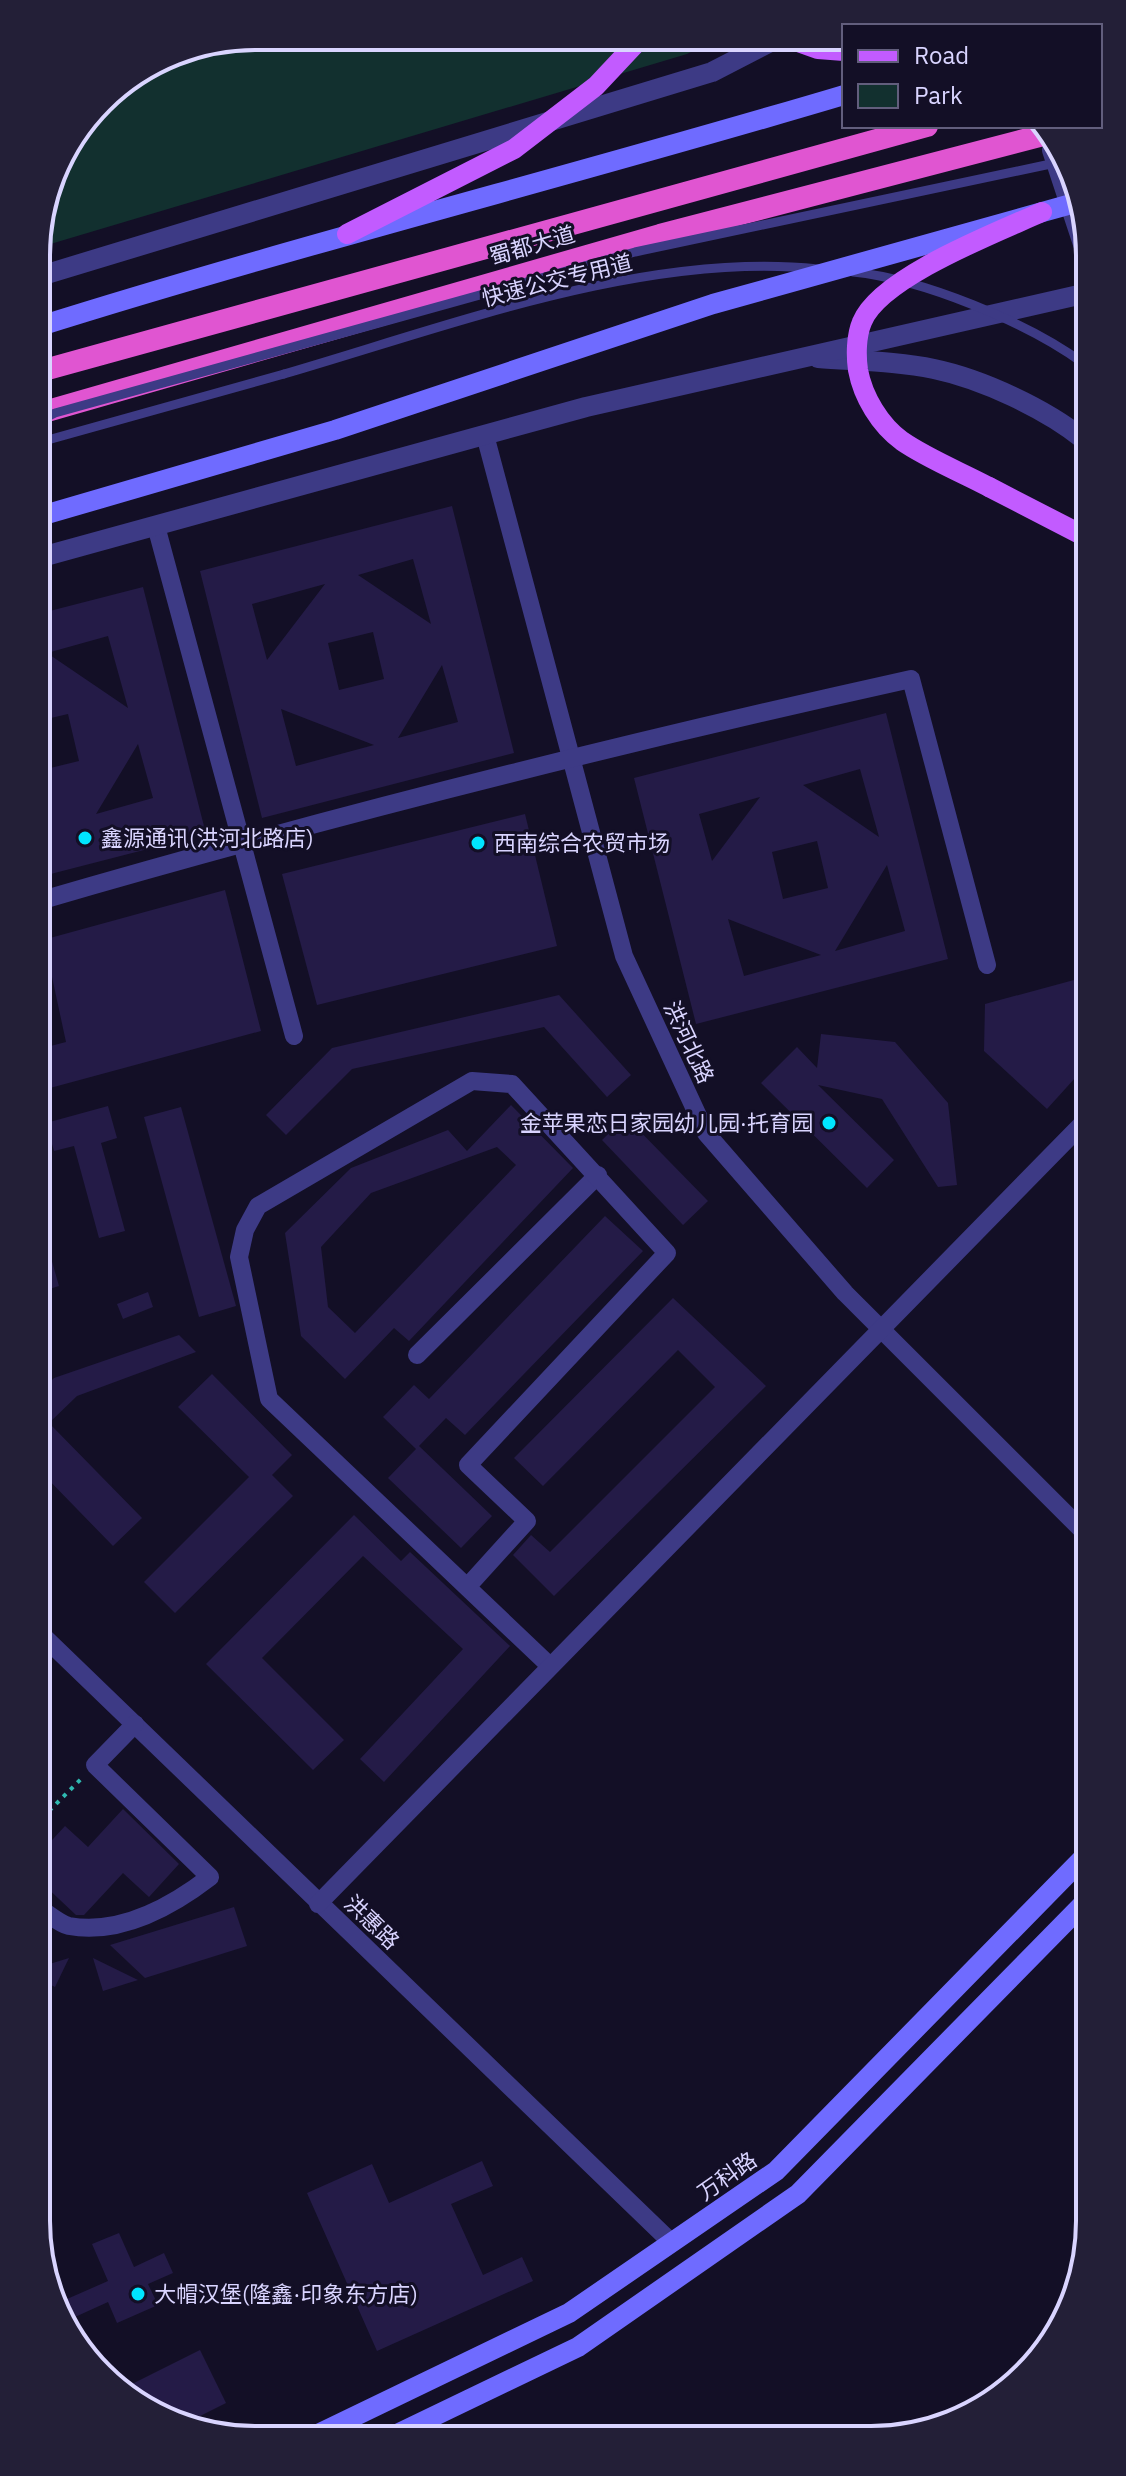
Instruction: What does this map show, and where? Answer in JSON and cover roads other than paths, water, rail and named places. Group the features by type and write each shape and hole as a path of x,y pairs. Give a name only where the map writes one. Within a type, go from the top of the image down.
{"highway":[{"name":"蜀都大道","path":"50,368 920,128"},
{"name":"蜀都大道","path":"50,410 660,235 1038,136"}],"main road":[{"path":"347,234 514,149 596,86 630,50"},
{"path":"50,323 347,234 620,162 842,96"},
{"path":"50,513 335,430 713,304 1069,204"},
{"path":"1042,212 943,257 879,298 862,322 856,357 861,387 881,421 902,441 1076,532"},
{"name":"万科路","path":"335,2426 569,2313 776,2171 1076,1865"},
{"path":"414,2426 578,2347 798,2194 1076,1911"}],"street":[{"path":"50,273 712,72 755,50"},
{"path":"50,555 586,407 1076,296"},
{"path":"802,356 935,369 997,391 1061,421 1076,433"},
{"name":"洪河北路","path":"485,435 624,956 706,1133 834,1281 1076,1524"},
{"path":"156,526 239,843 294,1036"},
{"path":"50,898 239,843 569,757 911,679 987,965"},
{"path":"468,1586 527,1521 468,1465 667,1253 512,1084 472,1081 258,1206 245,1230 239,1257 269,1399 550,1666"},
{"path":"318,1904 1076,1130"},
{"path":"417,1355 598,1175"},
{"name":"洪惠路","path":"50,1643 672,2243"},
{"path":"50,1915 67,1926 119,1925 179,1901 210,1877 95,1765 135,1724"}],"lane":[{"name":"快速公交专用道","path":"50,416 635,252 1054,163"},
{"name":"快速公交专用道","path":"50,439 504,311 655,273 722,266 786,265 876,274 973,305 1076,359"}],"place":[{"name":"鑫源通讯(洪河北路店)","path":"85,838"},
{"name":"西南综合农贸市场","path":"478,843"},
{"name":"金苹果恋日家园幼儿园·托育园","path":"829,1123"},
{"name":"大帽汉堡(隆鑫·印象东方店)","path":"138,2294"}]}
